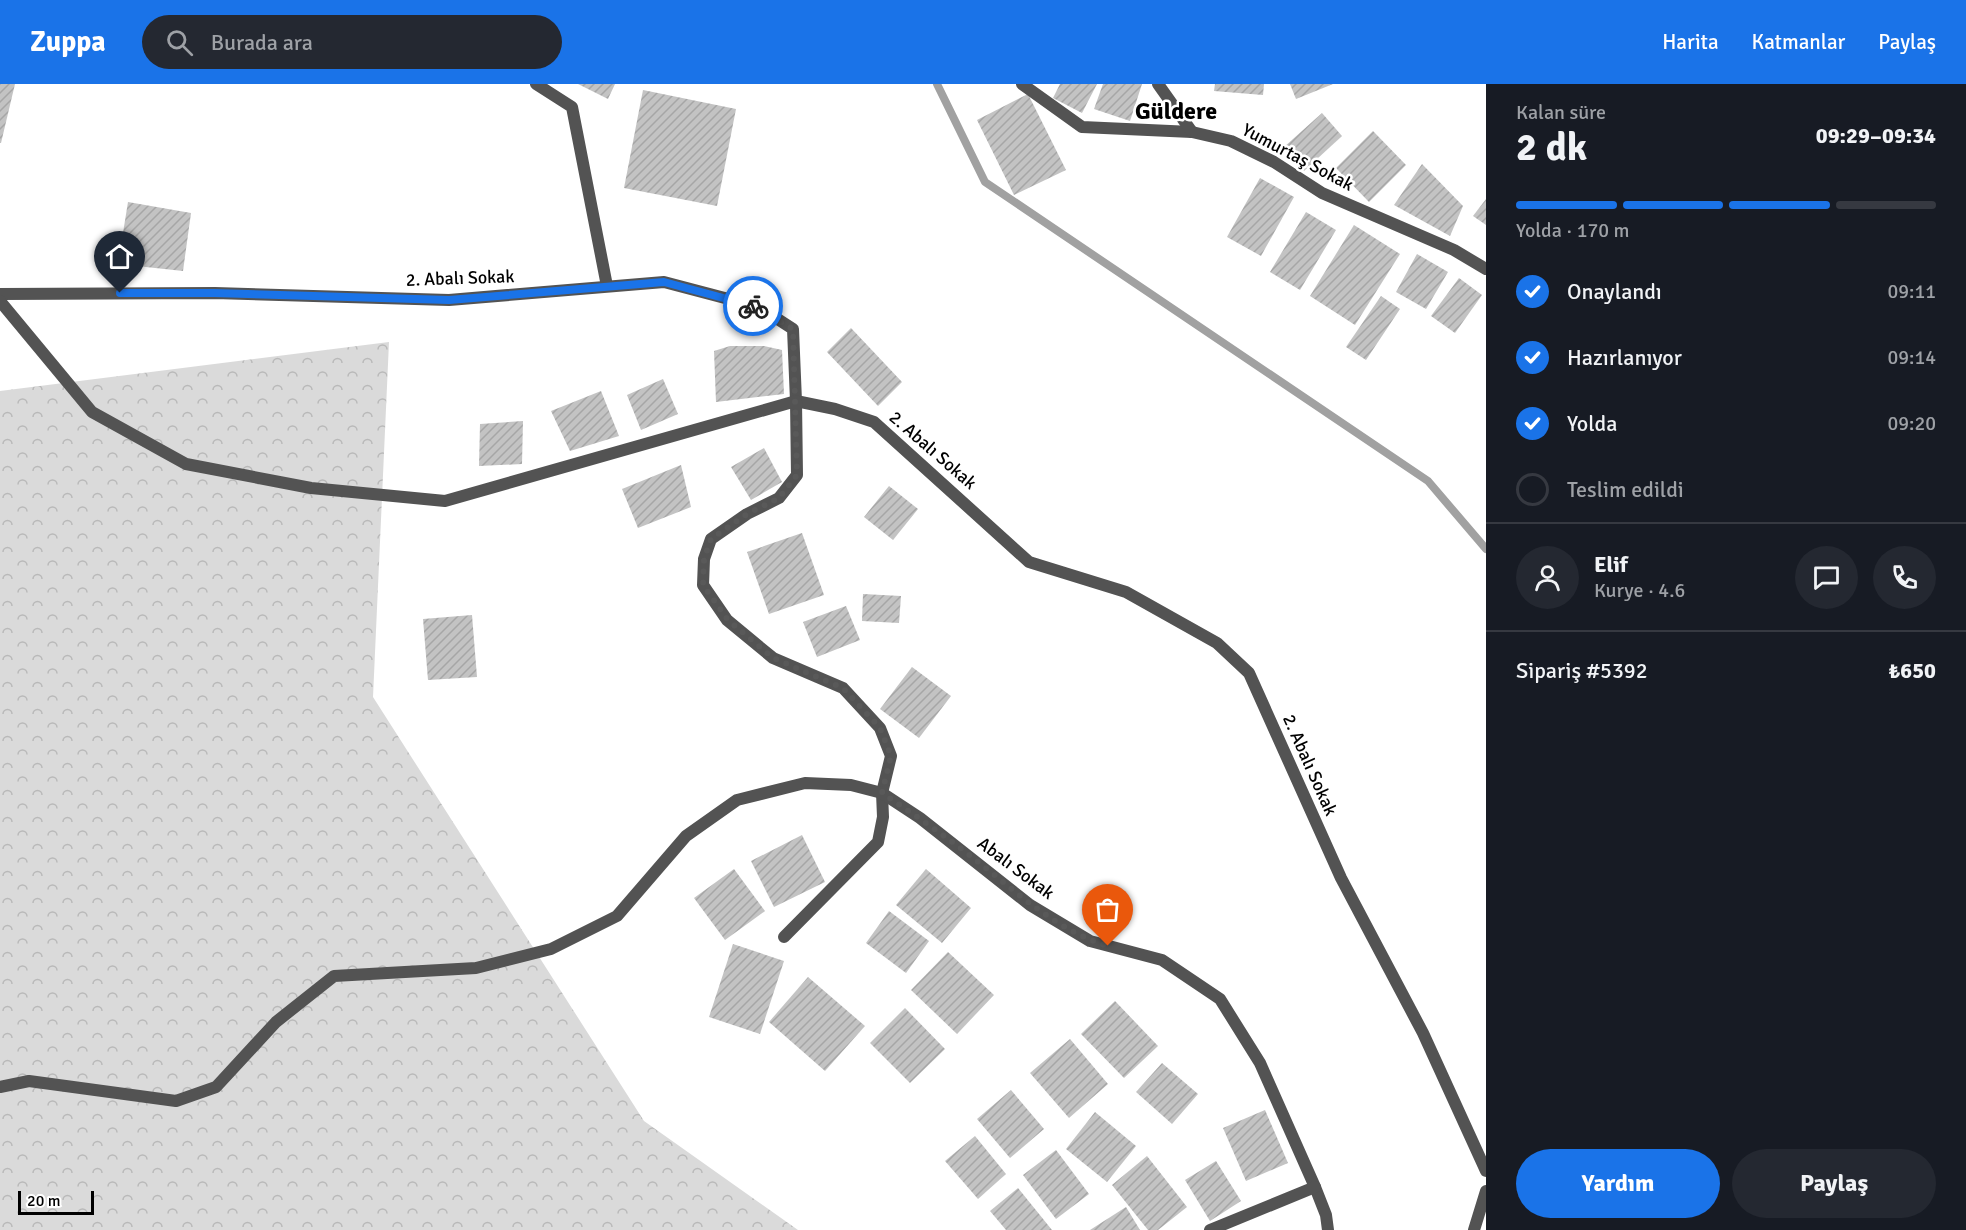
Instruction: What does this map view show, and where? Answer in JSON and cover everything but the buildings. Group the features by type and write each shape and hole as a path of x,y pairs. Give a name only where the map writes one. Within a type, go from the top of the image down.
{"street":[{"path":"536,84 572,107 607,286"},
{"name":"Yumurtaş Sokak","path":"1022,84 1082,127 1192,132 1231,141 1274,162 1322,193 1454,250 1486,269"},
{"path":"1158,84 1192,132"},
{"name":"2. Abalı Sokak","path":"0,294 214,293 449,300 664,282 759,307 793,329 796,401 835,409 873,422 1029,562 1126,592 1216,643 1249,673 1341,878 1423,1033 1486,1171"},
{"path":"0,301 92,412 186,464 311,488 445,501 796,401 797,475 779,498 747,514 711,539 704,559 703,585 728,620 773,658 843,688 880,728 891,756 882,793 882,817 878,842 784,937"},
{"name":"Abalı Sokak","path":"0,1087 29,1081 176,1101 216,1087 276,1022 334,976 476,968 551,949 617,916 686,836 737,800 805,783 851,785 882,793 921,818 1030,905 1090,941 1162,960 1220,999 1260,1063 1315,1187 1326,1215 1328,1230"},
{"path":"1210,1230 1315,1187"},
{"path":"1474,1230 1486,1191"}],"green space":[{"path":"389,342 373,697 644,1121 798,1230 0,1230 0,391"}],"waterway":[{"path":"937,84 985,182 1428,481 1486,549"}],"way so far":[{"path":"753,306 759,307 793,329 797,475 779,498 747,514 711,539 704,559 703,585 728,620 773,658 843,688 880,728 891,756 882,793 921,818 1030,905 1090,941 1108,946"}],"district":[{"name":"Güldere","path":"1176,111"}],"route":[{"path":"120,293 214,293 449,300 664,282 753,306"}]}
